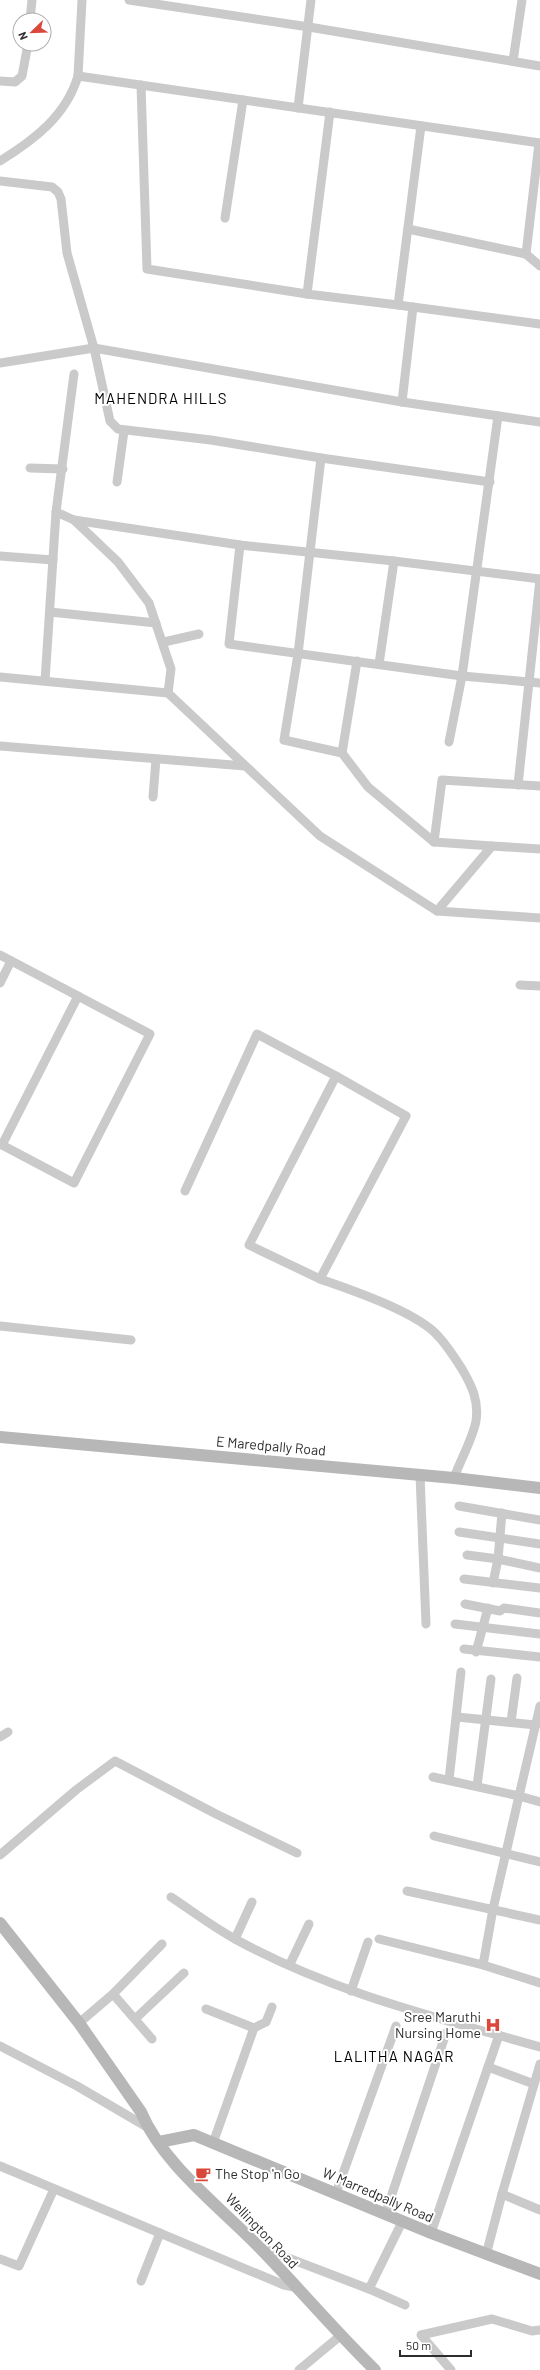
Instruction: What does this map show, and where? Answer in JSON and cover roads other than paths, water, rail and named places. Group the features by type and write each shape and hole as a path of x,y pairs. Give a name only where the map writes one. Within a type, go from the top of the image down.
{"main road":[{"name":"E Maredpally Road","path":"0,1437 454,1478 540,1488"},
{"name":"Wellington Road","path":"0,1923 79,2023 141,2112 147,2127 177,2166 259,2247 340,2336 375,2370"},
{"name":"W Marredpally Road","path":"159,2142 194,2135 336,2193 431,2234 540,2274"}],"street":[{"path":"31,12 32,0"},
{"path":"0,161 23,146 52,122 72,95 78,76 82,0"},
{"path":"129,0 309,27 540,66"},
{"path":"298,108 309,27 311,0"},
{"path":"513,61 522,0"},
{"path":"0,81 15,82 22,76 26,52"},
{"path":"78,76 539,143 536,204 526,254"},
{"path":"140,85 147,269 307,294 540,324"},
{"path":"225,218 243,100"},
{"path":"307,294 330,112"},
{"path":"398,305 421,126"},
{"path":"0,181 52,188 58,192 61,199 67,253 94,348 110,422 124,431 211,440 321,458 490,482"},
{"path":"408,229 526,254 540,266"},
{"path":"402,402 414,307"},
{"path":"0,363 94,348 402,402 540,422"},
{"path":"45,681 56,512 63,469 74,374"},
{"path":"449,742 462,676 478,571 498,416"},
{"path":"117,482 124,431"},
{"path":"321,458 298,654 284,740 342,753 368,787 434,842 540,849"},
{"path":"30,468 63,469"},
{"path":"56,512 74,520 240,545 394,561 540,579 518,785"},
{"path":"74,520 118,562 150,603 164,642 171,669 168,693"},
{"path":"240,545 230,644 462,676 540,683"},
{"path":"0,556 53,560"},
{"path":"379,664 394,561"},
{"path":"50,612 156,623"},
{"path":"164,642 199,634"},
{"path":"342,753 357,661"},
{"path":"0,677 168,693 320,836 437,911 540,918"},
{"path":"0,746 245,766"},
{"path":"153,797 156,759"},
{"path":"434,842 442,780 540,786"},
{"path":"437,911 492,846"},
{"path":"0,955 11,962 78,996 150,1034 74,1182 1,1144 78,996"},
{"path":"0,983 11,962"},
{"path":"520,985 540,986"},
{"path":"185,1191 257,1034 336,1076 406,1116 320,1279"},
{"path":"336,1076 249,1245 320,1279 369,1296 419,1321 439,1336 472,1386 476,1403 476,1422 454,1478"},
{"path":"0,1326 131,1340"},
{"path":"420,1475 426,1624"},
{"path":"459,1506 540,1520"},
{"path":"493,1583 498,1559 502,1514"},
{"path":"459,1532 540,1544"},
{"path":"467,1555 498,1559 540,1568"},
{"path":"464,1579 540,1588"},
{"path":"464,1604 540,1613"},
{"path":"476,1652 484,1628 488,1608"},
{"path":"455,1624 540,1634"},
{"path":"464,1649 476,1652 540,1657"},
{"path":"449,1780 461,1672"},
{"path":"511,1722 517,1678"},
{"path":"477,1786 491,1679"},
{"path":"483,1965 493,1909 540,1706"},
{"path":"457,1716 536,1725"},
{"path":"0,1855 76,1790 115,1761 216,1814 297,1853"},
{"path":"433,1776 540,1802"},
{"path":"434,1836 506,1852 540,1862"},
{"path":"407,1891 540,1920"},
{"path":"171,1897 234,1939 351,1991 402,2009 540,2047"},
{"path":"234,1939 252,1902"},
{"path":"290,1964 309,1924"},
{"path":"379,1940 483,1965 540,1982"},
{"path":"351,1991 368,1942"},
{"path":"79,2023 113,1994 162,1944"},
{"path":"135,2020 184,1973"},
{"path":"113,1994 152,2039"},
{"path":"212,2143 254,2028 266,2022 272,2007"},
{"path":"206,2009 254,2028"},
{"path":"336,2193 396,2026"},
{"path":"385,2214 446,2033"},
{"path":"431,2234 499,2035"},
{"path":"0,2046 77,2086 147,2127"},
{"path":"486,2255 502,2194 537,2083 540,2066"},
{"path":"488,2067 537,2083"},
{"path":"0,2166 284,2285 294,2286"},
{"path":"0,2259 19,2266 54,2189"},
{"path":"502,2194 540,2210"},
{"path":"369,2289 402,2222"},
{"path":"141,2281 160,2233"},
{"path":"259,2247 369,2289 404,2305"},
{"path":"451,2370 421,2335 492,2319 532,2331 540,2330"},
{"path":"299,2370 340,2336"}],"place":[{"name":"Sree Maruthi Nursing Home","path":"493,2025"},
{"name":"The Stop 'n Go","path":"203,2174"}],"district":[{"name":"MAHENDRA HILLS","path":"161,399"},
{"name":"LALITHA NAGAR","path":"394,2057"}]}
